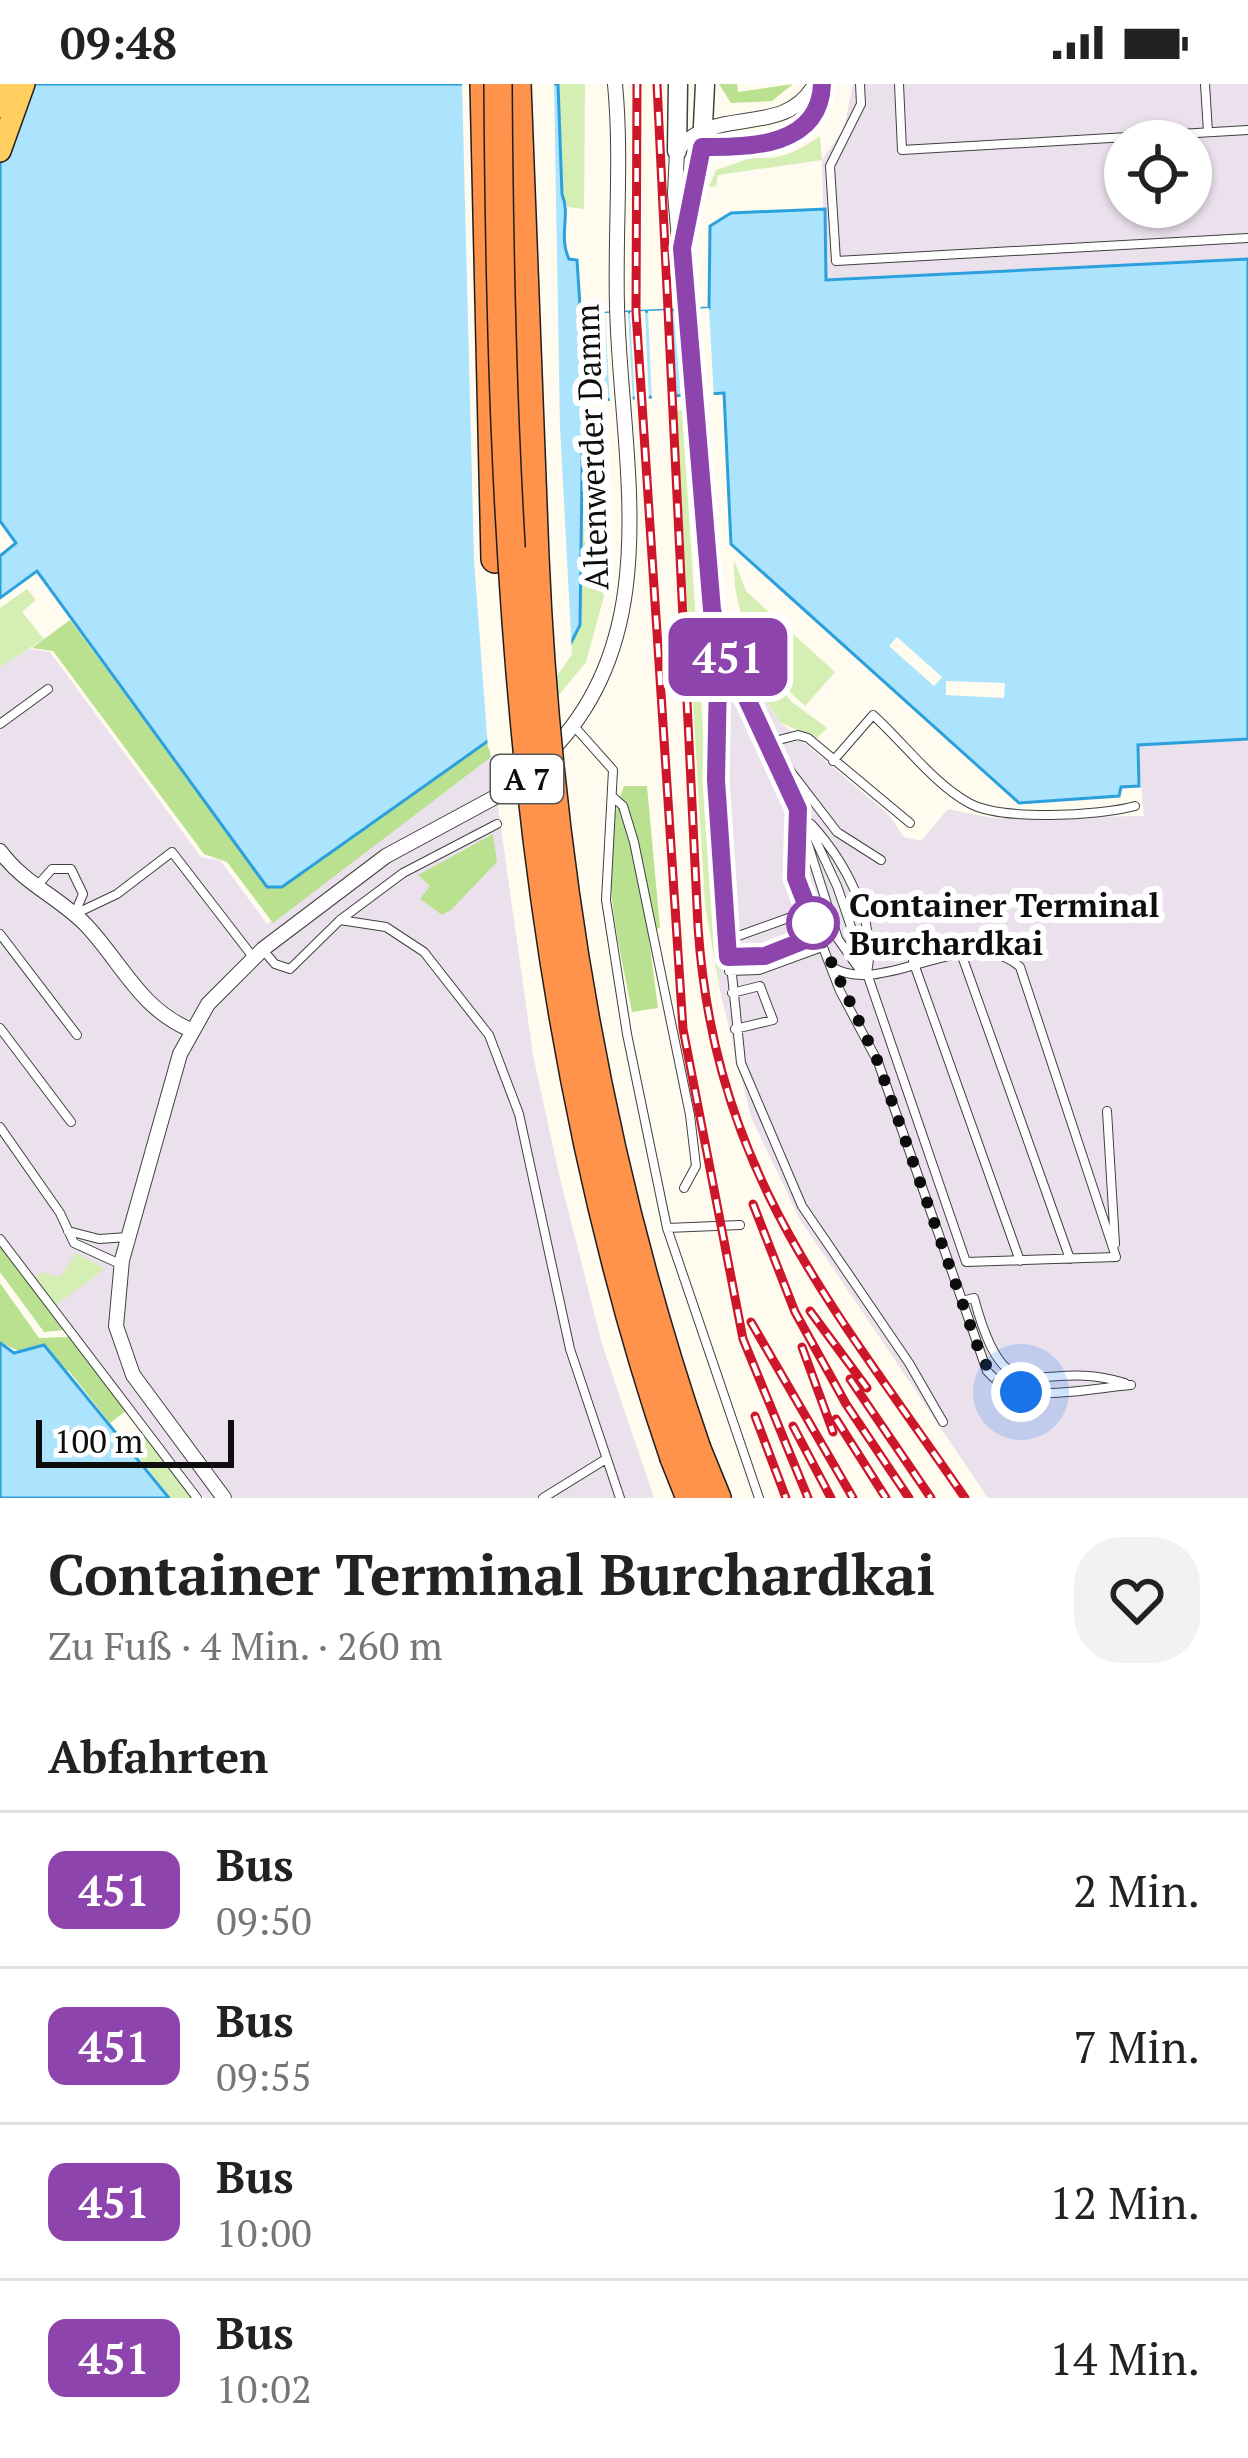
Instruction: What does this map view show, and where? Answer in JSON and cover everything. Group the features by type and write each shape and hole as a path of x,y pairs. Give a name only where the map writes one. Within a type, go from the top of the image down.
{"highway":[{"name":"A 7","path":"484,84 496,559 531,938 561,1110 602,1280 674,1498"},
{"name":"A 7","path":"498,84 511,559 541,902 602,1219 642,1366 690,1498"},
{"name":"A 7","path":"518,84 539,652 571,931 632,1238 674,1380 716,1498"}],"main road":[{"path":"0,106 8,84"},
{"path":"0,151 24,84"}],"street":[{"name":"Altenwerder Damm","path":"224,1498 149,1400 125,1358 116,1326 121,1265 166,1096 191,1030 258,953 419,835 512,786 572,725 609,663 626,601 629,543 617,313 615,84"},
{"path":"693,141 738,122 787,113 819,84"},
{"path":"693,141 764,144 791,136 815,115 819,84"},
{"path":"678,92 693,141 682,248"},
{"path":"738,122 704,94 675,194 712,610 723,647 770,743"},
{"path":"0,851 35,888 74,914 156,1013 191,1030"}],"lane":[{"path":"860,84 861,104 830,166 836,261 1248,238"},
{"path":"898,84 902,149 1104,138"},
{"path":"1205,84 1207,120"},
{"path":"1212,132 1248,130"},
{"path":"723,647 716,780 729,971 741,1063 787,1179 943,1422"},
{"path":"0,724 48,689"},
{"path":"833,760 873,715 973,806 1019,813 1113,813 1135,806"},
{"path":"572,725 613,770 606,901 667,1228 759,1498"},
{"path":"770,743 803,736 910,824"},
{"path":"770,743 798,809 838,939 866,976 966,1262 1116,1258"},
{"path":"770,743 826,820 880,860"},
{"path":"613,797 622,806 634,842 690,1115 696,1166 684,1188"},
{"path":"798,809 796,878 830,965 878,1062 962,1301 987,1371 1010,1391 1131,1385 1103,1376 1023,1378 1006,1372 993,1356 974,1298 962,1301"},
{"path":"798,809 845,870 865,922 871,954 866,976"},
{"path":"74,914 117,895 172,852 258,953 290,969 340,920 403,873 497,824"},
{"path":"35,888 52,869 70,869 82,882 83,894 74,914"},
{"path":"727,940 808,911"},
{"path":"340,920 386,927 424,952 489,1035 519,1114 570,1349 620,1498"},
{"path":"0,934 76,1035"},
{"path":"728,957 765,956 818,935"},
{"path":"729,971 759,970 822,947"},
{"path":"830,965 866,976 913,962 962,956 1011,959 1027,980 1116,1258"},
{"path":"962,956 1070,1259"},
{"path":"913,962 1020,1261"},
{"path":"731,993 760,986 772,1020 735,1029"},
{"path":"0,1028 71,1122"},
{"path":"1107,1111 1116,1258"},
{"path":"0,1127 60,1213 74,1243 121,1265"},
{"path":"667,1228 740,1226"},
{"path":"67,1231 99,1239 128,1237"},
{"path":"0,1239 197,1498"},
{"path":"543,1498 606,1459"}],"shaded area":[{"path":"853,84 1248,84 1248,259 825,280 822,160 844,128"},
{"path":"26,648 50,652 201,857 220,860 267,924 491,757 533,1055 558,1170 602,1344 654,1498 204,1498 0,1233 0,667"},
{"name":"Container Terminal Burchardkai","path":"744,668 781,723 889,815 904,837 921,841 948,809 992,818 1144,816 1137,745 1248,739 1248,1498 988,1498 799,1218 751,1117 720,991 704,676"}],"green space":[{"path":"558,84 585,84 584,209 567,207 562,194"},
{"path":"719,84 737,84 738,92 793,84 772,101 731,103"},
{"path":"820,136 822,160 718,175 716,186 709,187 716,170 745,160 745,155 784,155"},
{"path":"682,410 720,991 705,905 676,412"},
{"path":"584,463 608,582 586,662 540,718 539,691 580,625"},
{"path":"734,560 746,591 835,672 805,706 775,675 752,641 738,602"},
{"path":"27,589 36,600 22,612 44,639 0,667 0,608"},
{"path":"70,620 267,887 282,887 488,741 491,757 273,923 227,862 204,854 53,651 32,648"},
{"path":"748,650 792,702 827,728 817,738 781,723 737,657"},
{"path":"624,786 647,786 660,928 648,931 658,1008 632,1012 610,870 615,814"},
{"path":"493,834 497,862 451,910 442,915 420,899 430,886 418,875"},
{"path":"0,1245 64,1330 44,1332 0,1272"},
{"path":"76,1253 105,1269 56,1305 35,1277 41,1272 60,1277"},
{"path":"0,1283 39,1338 69,1337 126,1411 110,1423 69,1371 0,1343"},
{"path":"142,1432 194,1498 170,1498 128,1442"}],"water":[{"path":"0,84 558,84 565,242 569,259 577,260 581,321 589,320 590,314 709,308 710,226 731,213 825,209 826,280 1248,259 1248,739 1138,745 1139,786 1121,787 1119,796 1019,803 731,544 724,393 583,401 580,625 571,643 488,741 282,887 267,887 37,571 0,598 0,556 16,543 0,521"},
{"path":"0,1343 14,1353 44,1345 169,1498 0,1498"}],"pier":[{"path":"462,84 554,84 560,427 572,654 544,695 488,749 474,560"},
{"path":"709,308 714,400 681,401 677,310"},
{"path":"672,310 676,402 652,403 648,311"},
{"path":"645,311 649,403 635,404 630,312"},
{"path":"628,312 633,404 610,405 605,313"},
{"path":"897,637 942,677 934,686 889,646"},
{"path":"946,681 1005,683 1004,698 946,695"}],"railway":[{"path":"637,84 636,312 683,1029 743,1339 808,1498"},
{"path":"657,84 698,927 709,1014 728,1093 755,1165 788,1232 826,1297 965,1498"},
{"path":"753,1204 795,1312 846,1404 909,1498"},
{"path":"810,1311 867,1388"},
{"path":"751,1322 853,1498"},
{"path":"802,1347 833,1432"},
{"path":"850,1379 931,1498"},
{"path":"755,1416 786,1498"},
{"path":"836,1419 886,1498"},
{"path":"793,1426 831,1498"}],"bus line":[{"name":"451","path":"718,678 716,780 728,957 750,960 818,935 796,878 798,809 715,626 682,248 702,147 764,144 791,136 815,115 822,84"}],"place":[{"name":"Container Terminal Burchardkai","path":"813,923"}],"route":[{"path":"813,923 840,991 878,1062 987,1371 1000,1385 1021,1392"}]}
